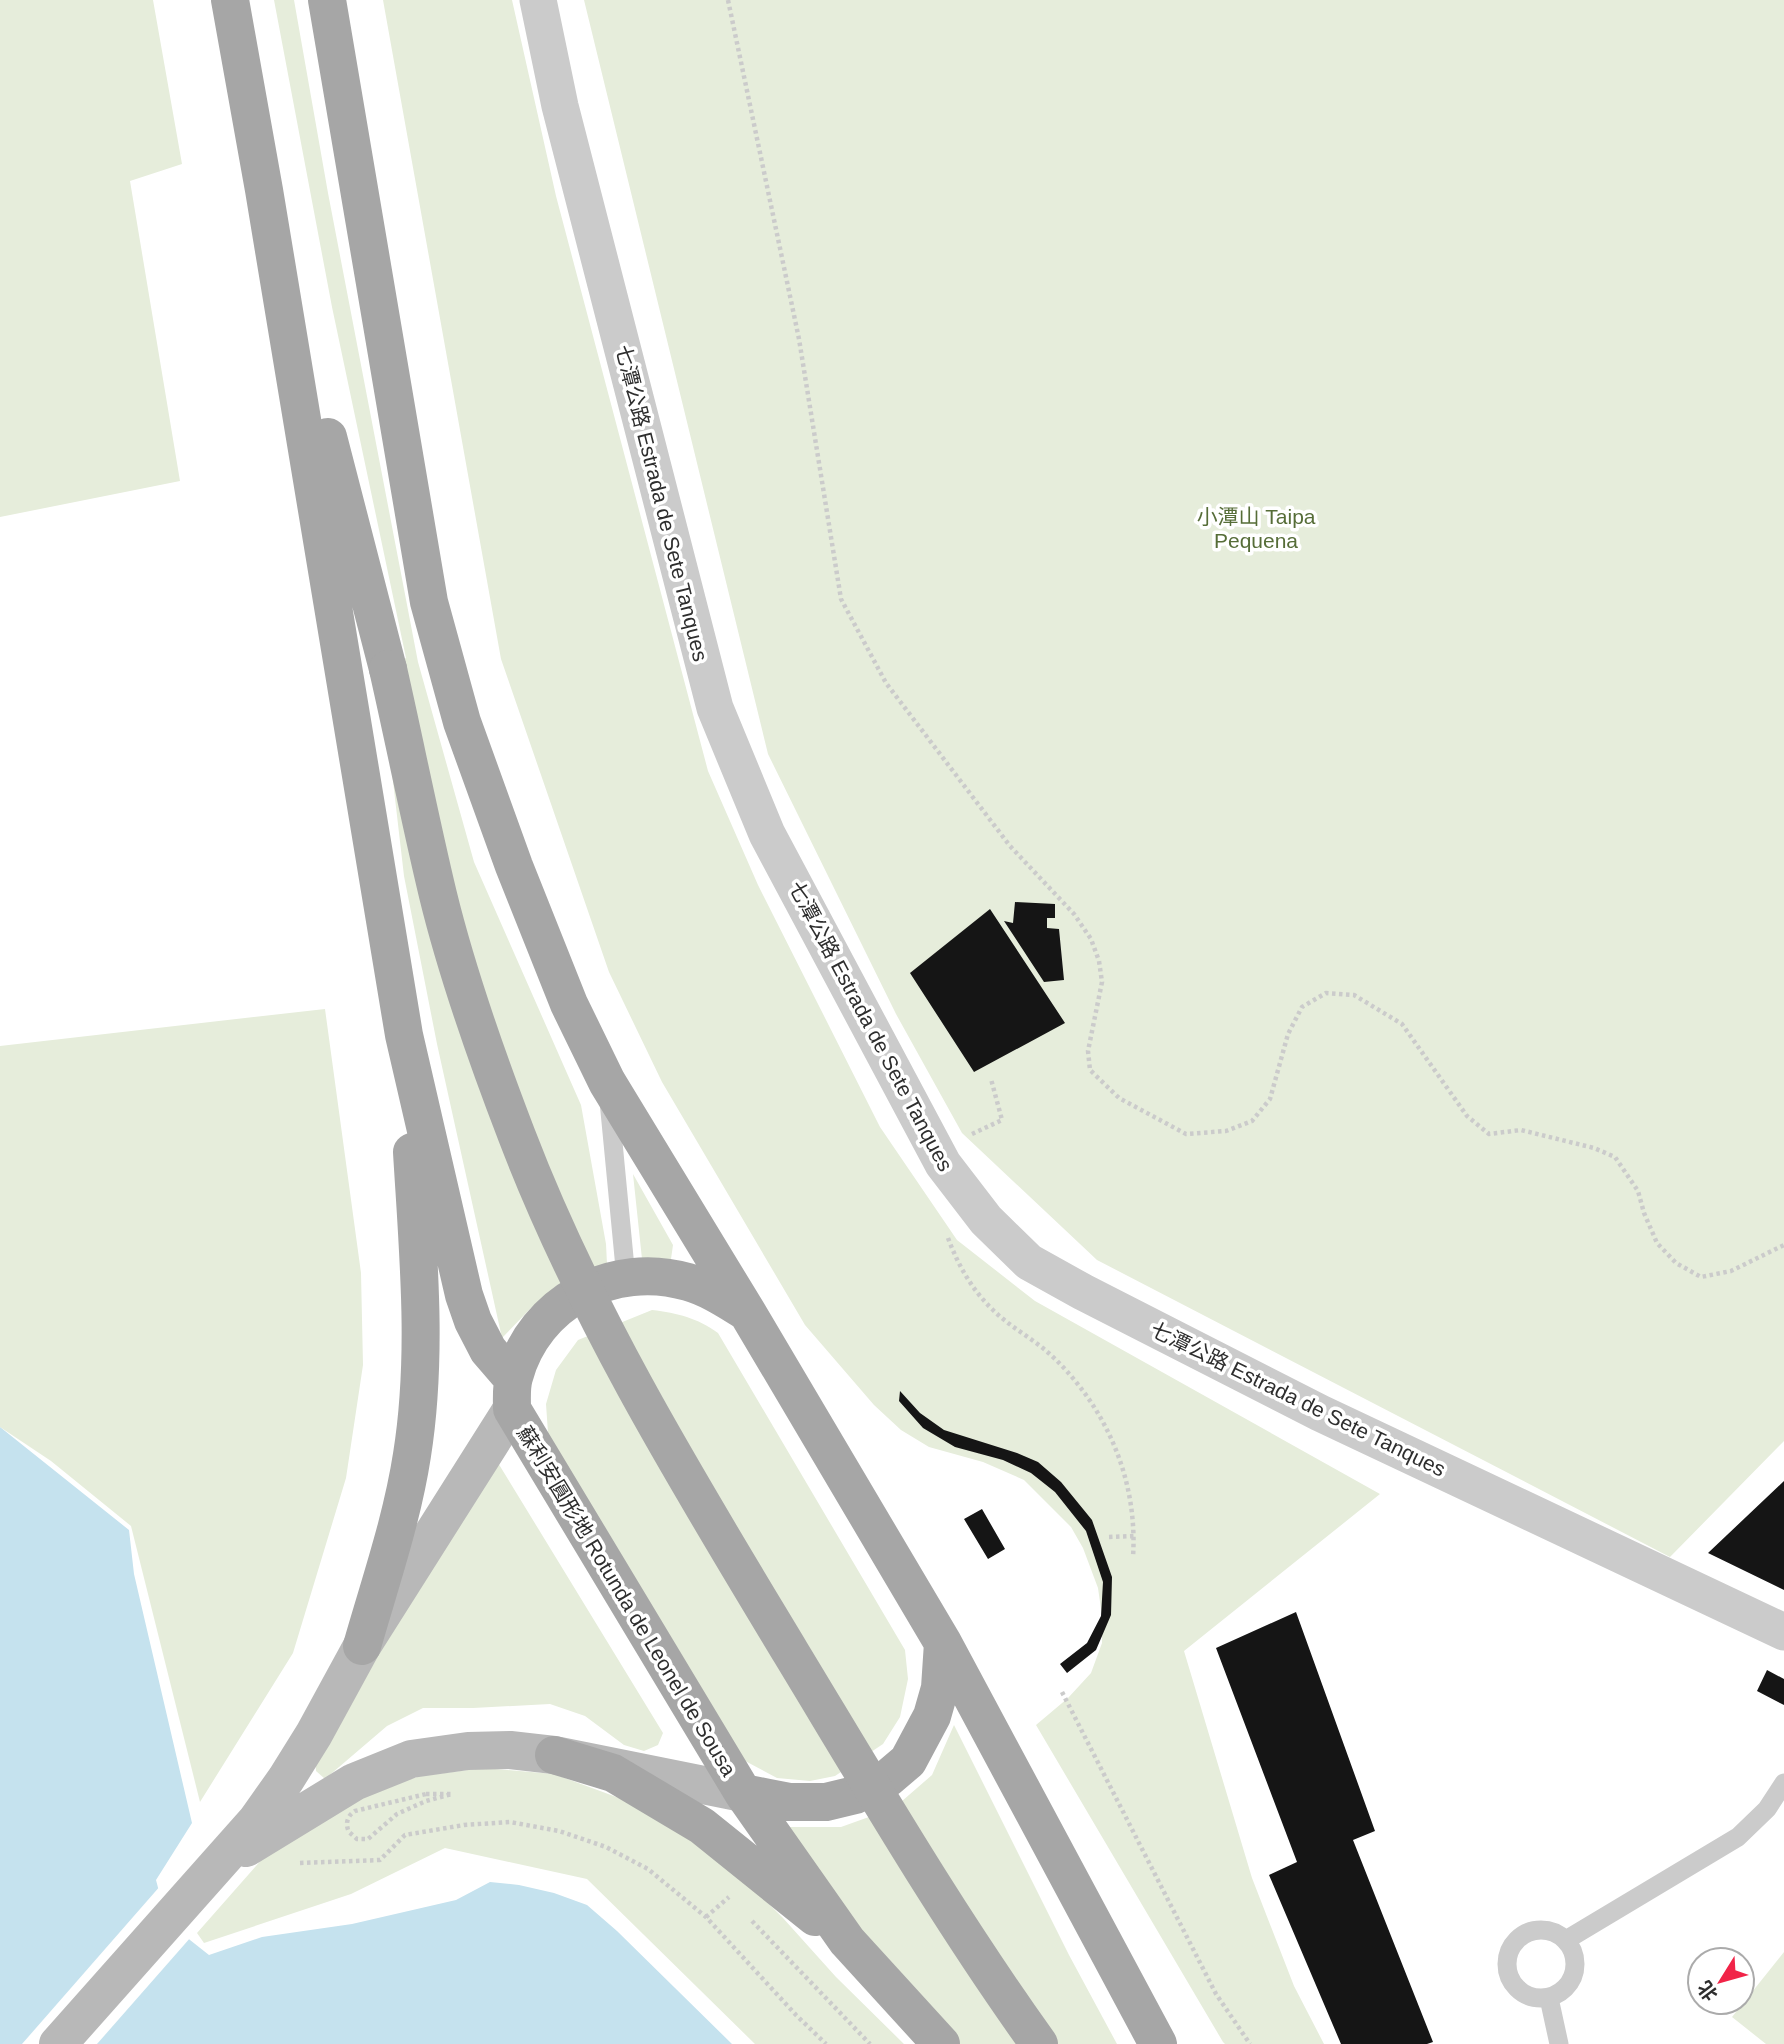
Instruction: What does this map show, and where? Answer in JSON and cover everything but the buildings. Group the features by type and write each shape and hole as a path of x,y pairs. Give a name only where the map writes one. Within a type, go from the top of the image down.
{"main road":[{"path":"230,0 404,1035 420,1287 420,1377 412,1455 401,1507 362,1646"},
{"path":"327,0 429,602 462,722 514,866 569,1004 607,1082 943,1643 1158,2044"},
{"path":"264,190 388,669 439,898 465,988 519,1141 597,1317 644,1404 927,1877 1006,1999 1039,2044"},
{"name":"蘇利安圓形地 Rotunda de Leonel de Sousa","path":"404,1035 464,1295 473,1321 512,1394 743,1793 789,1802 826,1802 855,1795 888,1778 908,1761 932,1716 940,1688 943,1643"},
{"path":"58,2044 257,1820 286,1779 512,1394 526,1346 551,1312 590,1286 626,1278 660,1277 687,1282 717,1293 747,1312"},
{"path":"204,1877 354,1782 411,1759 468,1751 554,1755 743,1793 848,1941 941,2044"},
{"path":"554,1755 613,1773 702,1826 848,1941"}],"street":[{"name":"七潭公路 Estrada de Sete Tanques","path":"538,0 560,106 715,708 767,834 943,1164 962,1190 986,1220 1029,1262 1083,1292 1321,1413 1784,1632"}],"lane":[{"path":"607,1082 626,1278"},
{"path":"1566,1940 1738,1837 1767,1809 1784,1783"},
{"path":"1536,1929 1557,1933 1566,1940 1575,1962 1574,1974 1568,1985 1549,1998 1527,1996 1517,1989 1507,1970 1506,1959 1516,1940 1536,1929"},
{"path":"1549,1998 1559,2044"}],"path":[{"path":"728,0 799,339 841,599 886,683 1010,846 1074,914 1091,939 1099,961 1102,982 1088,1051 1090,1070 1119,1098 1185,1134 1226,1131 1252,1121 1270,1099 1288,1034 1303,1007 1326,993 1354,995 1402,1024 1467,1116 1489,1134 1521,1130 1594,1148 1615,1157 1639,1191 1644,1213 1657,1243 1676,1263 1701,1278 1731,1271 1784,1245"},
{"path":"962,1190 975,1173 972,1133 1002,1120 991,1079"},
{"path":"945,1229 956,1259 972,1286 993,1310 1051,1355 1079,1384 1102,1419 1119,1455 1130,1495 1133,1557"},
{"path":"1109,1537 1134,1536"},
{"path":"1062,1692 1216,1994 1250,2044"},
{"path":"452,1794 464,1794"},
{"path":"287,1863 380,1860 405,1835 464,1825 510,1822 559,1831 606,1847 648,1869 706,1917 826,2044"},
{"path":"706,1917 729,1896 738,1906"},
{"path":"747,1916 870,2044"}],"green space":[{"path":"0,0 153,0 182,164 130,181 180,481 0,517"},
{"path":"274,0 294,0 328,193 418,662 474,862 581,1105 606,1244 607,1264 555,1288 502,1338 437,1044 404,876 380,669 406,658 332,307"},
{"path":"383,0 512,0 556,196 708,771 758,885 880,1127 957,1240 1035,1301 1380,1494 1184,1651 1252,1878 1294,1986 1324,2044 1223,2042 1036,1725 1068,1698 1091,1673 1102,1643 1098,1588 1083,1548 1071,1527 1024,1480 983,1462 929,1447 901,1430 874,1405 805,1325 662,1082 609,972 501,659"},
{"name":"小潭山 Taipa Pequena","path":"584,0 1784,0 1784,1441 1670,1557 1097,1260 962,1133 896,1014 768,754"},
{"path":"325,1009 361,1273 363,1365 346,1478 293,1653 200,1802 131,1526 51,1461 0,1427 0,1046"},
{"path":"633,1174 673,1245 671,1259 642,1259"},
{"path":"652,1310 687,1317 718,1333 905,1650 908,1679 900,1717 883,1744 835,1776 810,1781 777,1778 732,1754 549,1447 546,1404 556,1370 578,1340"},
{"path":"481,1435 663,1733 658,1745 644,1751 624,1745 585,1716 550,1704 423,1708 387,1726 325,1779 316,1771 315,1759"},
{"path":"954,1725 1069,1955 1117,2044 952,2044 780,1827 841,1827 894,1808 932,1775"},
{"path":"483,1768 554,1774 657,1812 729,1864 904,2044 755,2044 587,1879 445,1848 351,1894 204,1943 197,1933 278,1841 354,1794 421,1776"},
{"path":"1784,1952 1784,2044 1766,2044 1732,2017 1756,2016 1756,1987"}],"water":[{"path":"0,1427 129,1530 134,1574 192,1823 156,1880 166,1918 190,1940 209,1955 262,1937 352,1924 456,1900 490,1882 519,1885 554,1893 587,1905 732,2044 0,2044"}],"pier":[{"path":"161,1885 169,1916 191,1937 97,2044 22,2044"}]}
